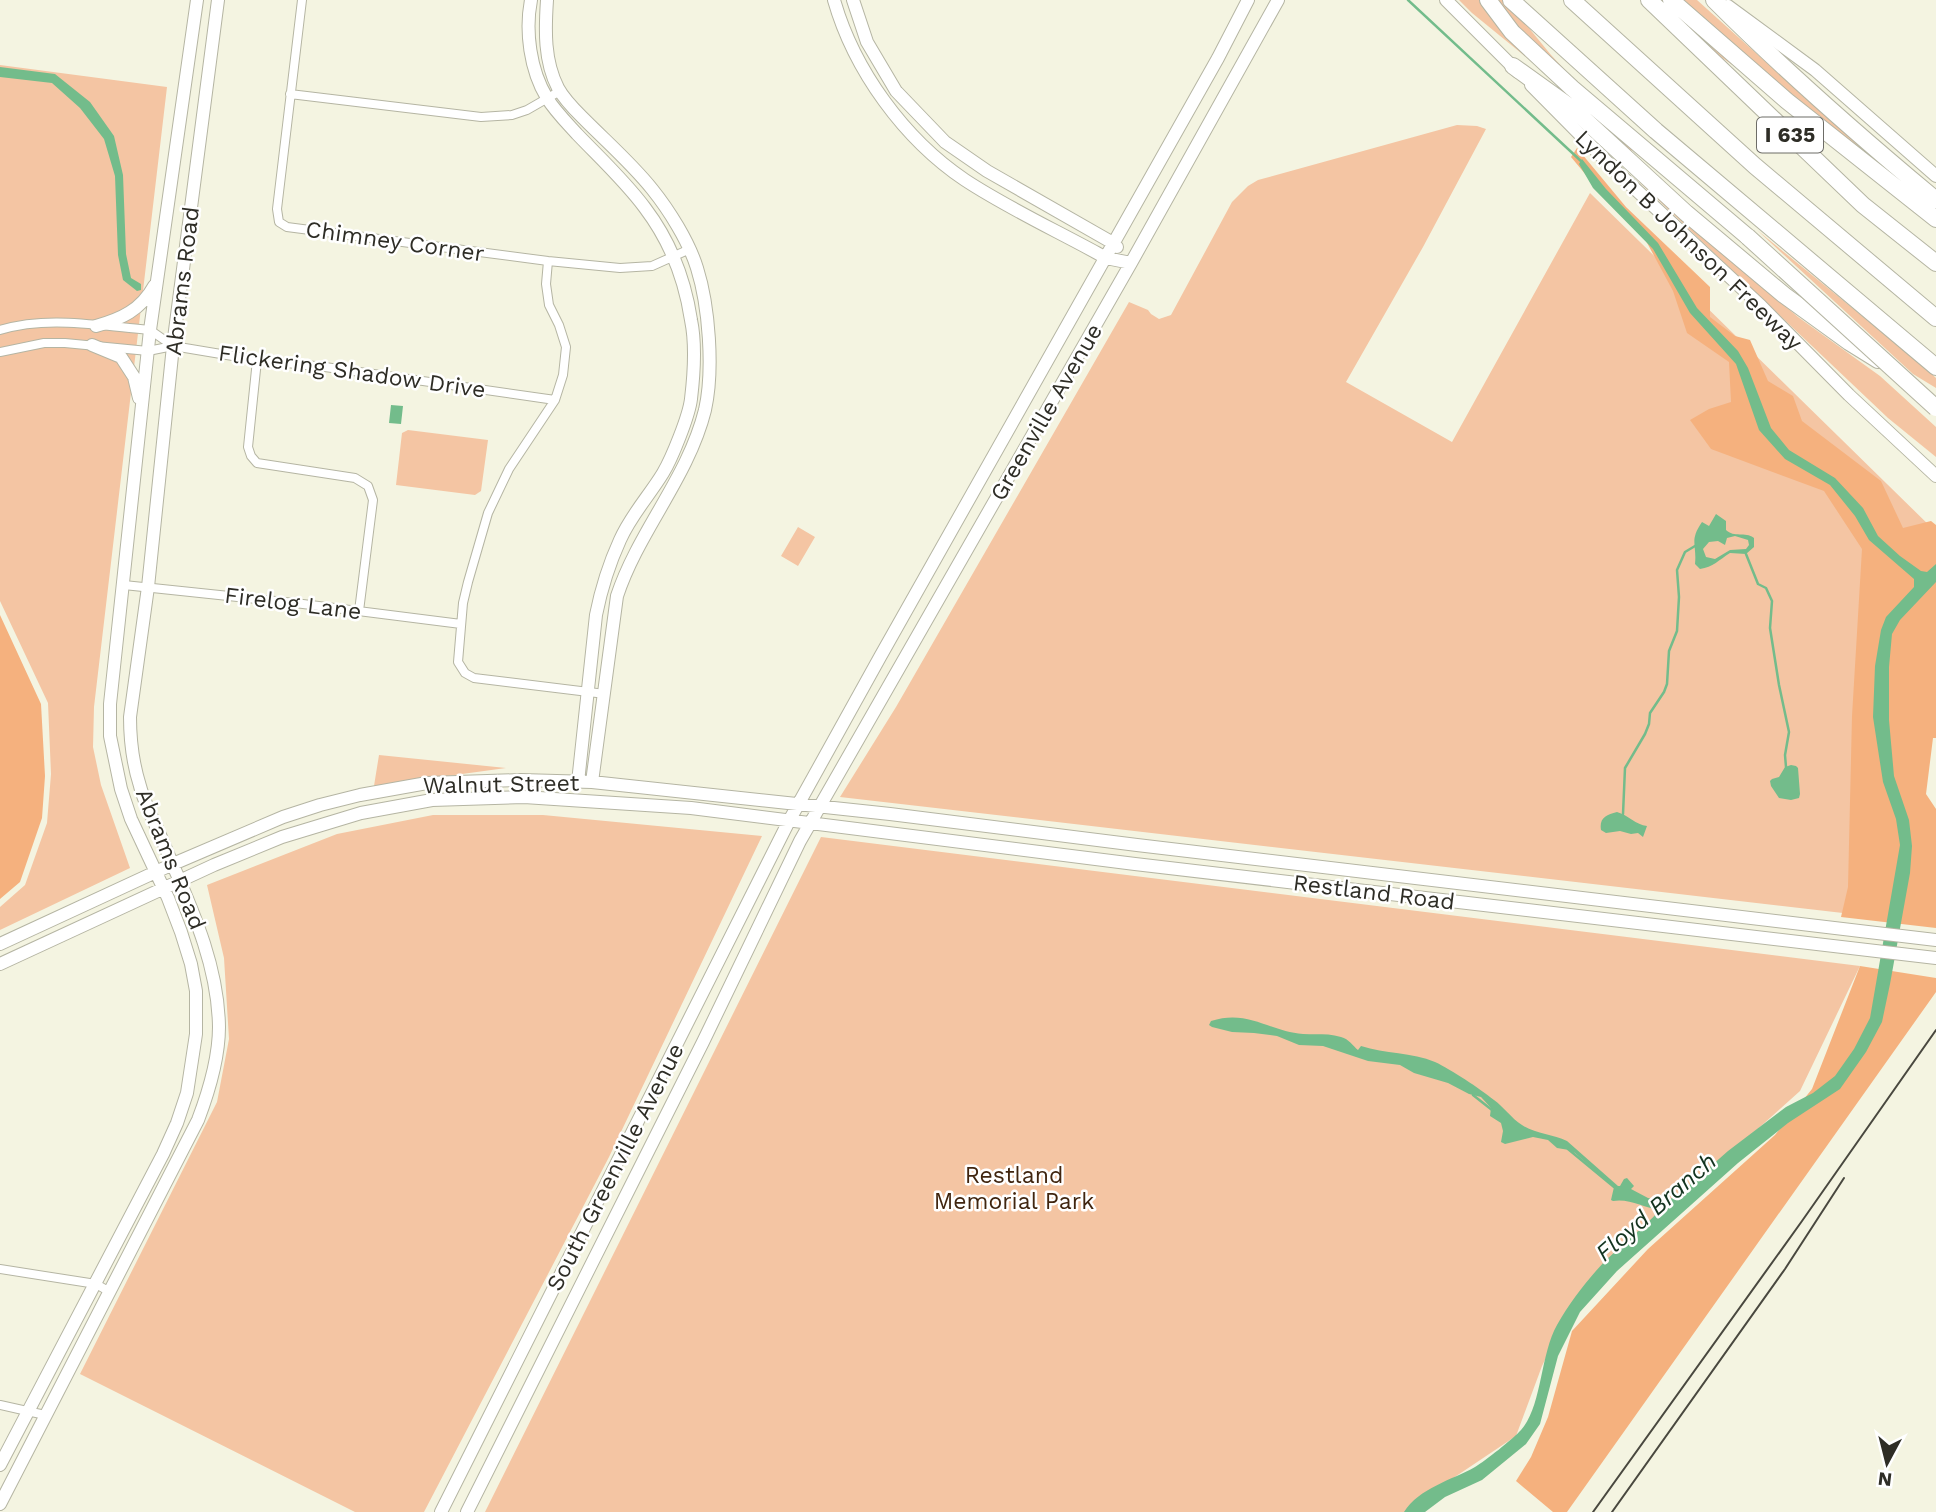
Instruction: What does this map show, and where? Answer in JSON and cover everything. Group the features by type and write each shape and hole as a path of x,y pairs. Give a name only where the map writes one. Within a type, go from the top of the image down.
{"highway":[{"path":"1488,0 1512,32 1572,88 1748,237 1936,408"},
{"path":"1511,0 1656,131 1936,367"},
{"path":"1572,0 1746,159 1936,318"},
{"name":"I 635","path":"1649,0 1863,205 1936,263"},
{"path":"1671,0 1787,101 1936,219"},
{"path":"1716,0 1770,56 1936,200"},
{"path":"1513,66 1573,109 1686,213 1784,295 1849,342 1936,397"}],"main road":[{"name":"Abrams Road","path":"0,1465 163,1154 187,1093 196,1034 196,990 191,964 181,932 128,809 110,736 110,704 150,330 197,0"},
{"name":"Abrams Road","path":"0,1504 198,1120 207,1096 216,1054 219,1028 210,962 198,923 140,786 130,735 130,711 148,587 173,346 218,0"},
{"path":"531,0 528,24 531,55 547,99 644,206 657,224 674,257 692,321 691,401 663,473 632,516 619,541 596,615 578,782"},
{"path":"547,0 547,51 553,76 573,108 652,189 690,250 706,310 710,352 705,409 691,451 681,474 643,536 617,596 592,782"},
{"path":"834,0 846,34 877,91 932,155 966,180 1106,258 1131,263"},
{"path":"853,0 867,42 896,91 945,142 987,171 1113,243 1131,263"},
{"name":"Greenville Avenue","path":"789,821 1248,0"},
{"name":"Greenville Avenue","path":"811,823 1278,0"},
{"name":"Lyndon B Johnson Freeway","path":"1446,0 1618,173 1936,476"},
{"path":"1716,0 1815,70 1936,176"},
{"path":"1197,95 1218,108"},
{"path":"932,155 945,142"},
{"path":"96,326 117,320 139,306 155,285 162,259"},
{"path":"92,345 121,358 128,367 138,388 141,412"},
{"path":"971,498 990,509"},
{"name":"Walnut Street","path":"0,944 173,864 283,817 344,799 427,783 521,780 592,782 821,807"},
{"name":"Walnut Street","path":"0,964 282,836 349,816 432,800 524,797 691,808 811,823"},
{"path":"344,799 349,816"},
{"name":"Restland Road","path":"821,807 1936,940"},
{"name":"South Greenville Avenue","path":"441,1512 789,821"},
{"name":"Restland Road","path":"811,823 1135,864 1936,958"},
{"name":"South Greenville Avenue","path":"467,1512 811,823"},
{"path":"753,893 771,901"},
{"path":"716,968 735,978"},
{"path":"163,1154 177,1162"}],"street":[{"name":"Chimney Corner","path":"302,0 277,209 279,222 287,227 620,268 652,266 690,250"},
{"path":"290,94 481,117 512,115 527,110 560,91"},
{"path":"548,261 546,284 549,305 566,347 563,375 555,400 509,469 488,513 468,582 458,662 470,677 524,686 605,694"},
{"path":"0,330 52,322 150,330 173,346"},
{"name":"Flickering Shadow Drive","path":"0,352 44,343 148,351 173,346 257,360 326,367 555,400"},
{"path":"257,360 248,447 257,463 355,478 368,486 373,500 359,611"},
{"name":"Firelog Lane","path":"124,585 461,624"},
{"path":"0,1269 96,1284 110,1292"},
{"path":"0,1405 45,1415"},
{"path":"27,1412 38,1429"}],"green space":[{"path":"1459,0 1506,0 1551,55 1638,148 1630,151 1558,83"},
{"path":"1647,0 1697,0 1887,171 1696,40"},
{"path":"0,65 167,87 94,707 93,747 101,785 130,868 0,930 0,907 25,885 47,823 51,774 48,703 0,601"},
{"path":"1457,125 1486,129 1346,382 1452,442 1590,193 1936,532 1886,918 840,797 896,707 1129,302 1148,310 1159,319 1171,315 1232,202 1258,180"},
{"path":"1636,179 1798,317 1880,376 1936,427 1936,457 1888,418"},
{"path":"1757,230 1922,365 1936,378 1936,388 1913,374"},
{"path":"408,430 488,440 481,491 475,495 396,485 402,433"},
{"path":"798,527 815,537 798,566 781,556"},
{"path":"379,755 506,768 374,786"},
{"path":"433,815 543,815 762,836 609,1157 424,1512 355,1512 80,1374 217,1102 229,1039 224,958 207,885 337,834"},
{"name":"Restland Memorial Park","path":"821,837 1860,966 1800,1091 1600,1270 1568,1313 1542,1366 1516,1436 1416,1503 1407,1512 485,1512"}],"shaded area":[{"path":"1577,148 1626,207 1710,287 1710,317 1735,336 1750,340 1768,381 1793,396 1802,421 1881,481 1903,528 1931,521 1936,525 1936,738 1933,738 1926,794 1936,809 1936,928 1841,917 1848,887 1852,716 1862,549 1824,491 1711,449 1690,420 1709,409 1731,402 1729,362 1687,333 1673,291 1638,226 1611,205 1571,157"},
{"path":"0,615 41,704 45,776 42,818 20,882 0,899"},
{"path":"1860,966 1936,978 1936,992 1567,1512 1553,1512 1516,1481 1531,1457 1548,1417 1572,1331 1648,1249 1775,1135 1812,1089"}],"water":[{"path":"0,67 55,74 90,102 114,136 123,175 126,254 131,278 141,284 141,290 137,291 123,280 118,255 115,176 104,139 80,108 52,83 0,77"},
{"name":"Floyd Branch","path":"1582,159 1606,189 1658,243 1697,308 1738,351 1748,368 1771,428 1789,450 1835,478 1863,508 1878,536 1900,556 1921,571 1927,572 1936,564 1936,582 1900,620 1892,634 1889,667 1889,720 1894,776 1909,820 1912,846 1910,873 1882,1022 1866,1052 1840,1089 1788,1123 1738,1163 1617,1271 1580,1312 1558,1356 1540,1424 1526,1444 1482,1480 1445,1497 1425,1512 1404,1512 1418,1497 1436,1485 1475,1467 1521,1430 1533,1408 1551,1337 1562,1316 1598,1268 1660,1210 1611,1200 1614,1187 1575,1153 1557,1148 1548,1140 1533,1137 1505,1144 1501,1142 1501,1123 1490,1116 1491,1108 1481,1097 1448,1083 1414,1073 1400,1065 1368,1061 1323,1046 1299,1045 1277,1036 1232,1032 1212,1027 1209,1025 1211,1021 1224,1018 1247,1019 1291,1032 1341,1037 1358,1050 1361,1046 1435,1062 1481,1090 1522,1125 1567,1141 1618,1186 1627,1178 1634,1186 1631,1189 1648,1198 1665,1201 1677,1196 1728,1151 1786,1107 1813,1093 1835,1076 1854,1049 1870,1018 1900,845 1896,819 1883,782 1873,717 1875,666 1886,617 1914,587 1914,579 1869,540 1855,516 1830,485 1785,459 1759,430 1736,364 1690,313 1653,249 1593,188 1579,164"},
{"path":"391,405 403,406 401,424 389,423"},
{"path":"1716,514 1726,521 1726,530 1729,532 1754,538 1754,547 1746,554 1730,553 1712,565 1700,569 1695,564 1695,538 1702,522 1709,526","holes":["1735,536 1748,540 1746,549 1730,550 1715,559 1706,557 1703,549 1709,542 1718,541 1725,545 1727,538"]},
{"path":"1791,765 1798,768 1799,798 1779,798 1770,781 1779,777 1785,767"},
{"path":"1617,812 1647,826 1643,837 1638,833 1606,833 1601,830 1604,818"}],"waterway":[{"path":"1408,0 1582,162"},
{"path":"1623,814 1625,768 1645,734 1650,713 1667,684 1669,651 1677,631 1677,570 1685,552 1695,546"},
{"path":"1746,554 1758,584 1766,588 1772,601 1770,628 1789,732 1786,767"},
{"path":"1473,1095 1492,1110"},
{"path":"1568,1149 1614,1187"}],"tram line":[{"path":"1593,1512 1936,1030"},
{"path":"1612,1512 1785,1269 1844,1178"}]}
